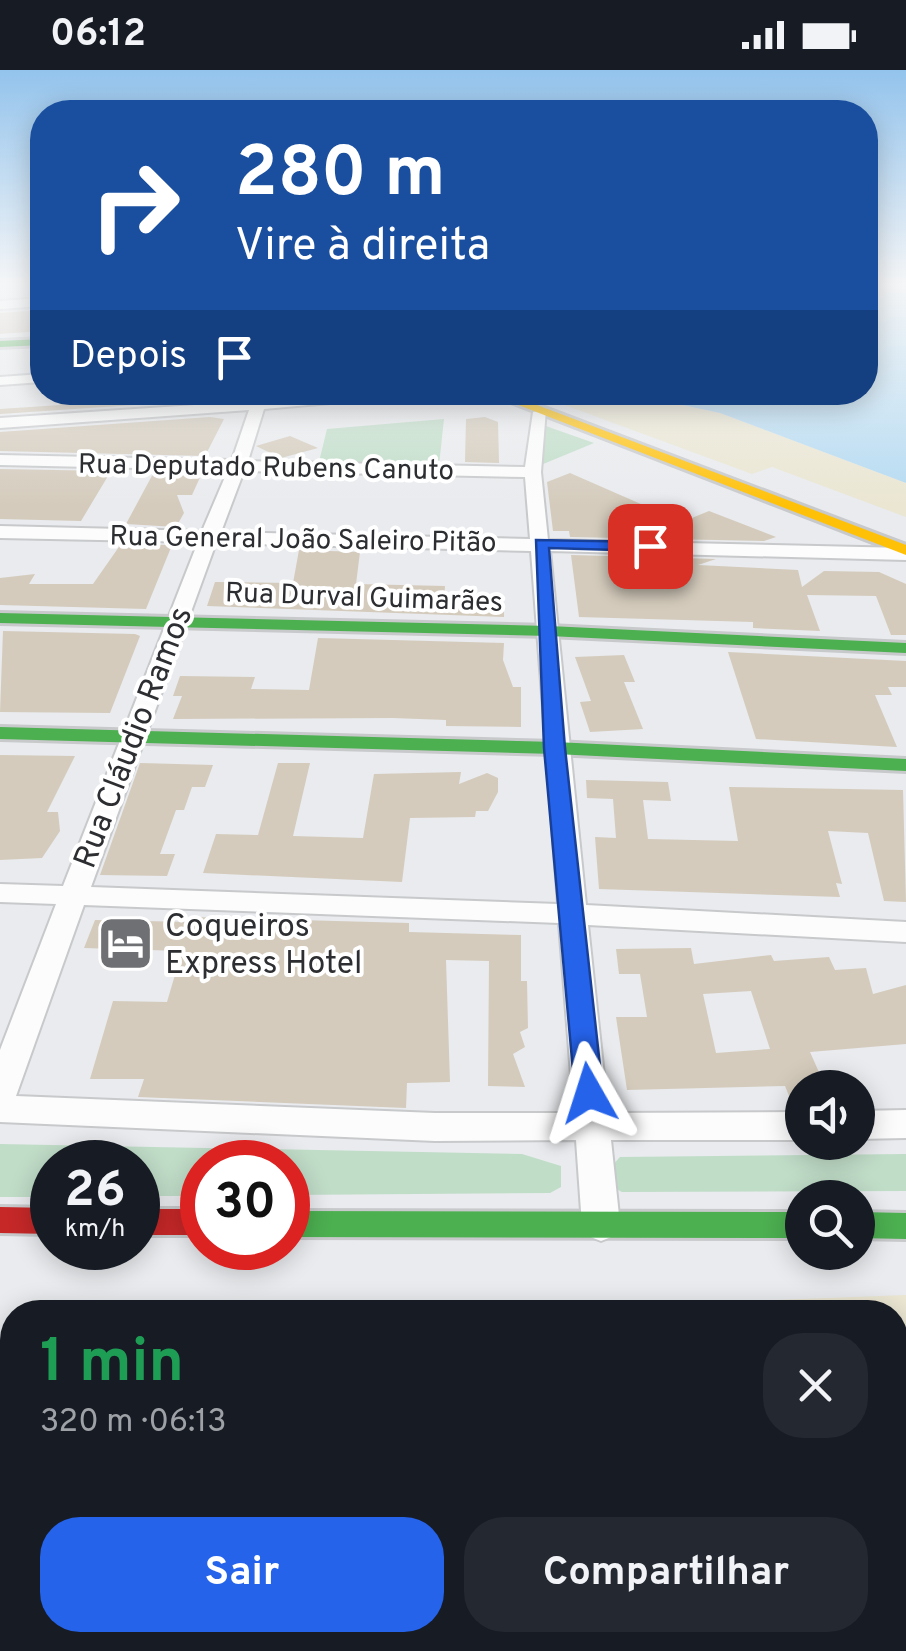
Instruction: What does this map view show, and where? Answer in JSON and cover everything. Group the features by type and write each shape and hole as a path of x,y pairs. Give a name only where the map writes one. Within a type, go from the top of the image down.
{"street":[{"path":"0,381 30,379"},
{"path":"0,423 270,405"},
{"path":"524,405 906,552"},
{"name":"Rua Cláudio Ramos","path":"0,1094 176,620 257,418 256,406"},
{"path":"541,412 533,472 549,631 554,748 600,1225"},
{"name":"Rua Deputado Rubens Canuto","path":"0,460 533,472"},
{"name":"Rua General João Saleiro Pitão","path":"0,532 906,552"},
{"name":"Rua Durval Guimarães","path":"0,618 549,631 906,648"},
{"path":"0,732 554,748 906,765"},
{"path":"0,893 571,914 906,932"},
{"path":"0,1108 593,1128 785,1126"},
{"path":"875,1125 906,1124"},
{"path":"0,1220 30,1221"},
{"path":"310,1224 785,1225"},
{"path":"875,1226 906,1226"}],"green space":[{"path":"444,419 439,465 319,462 327,429"},
{"path":"543,425 594,443 536,467"},
{"path":"0,1144 30,1145 30,1197 0,1197"},
{"path":"160,1147 180,1147 180,1196 160,1196"},
{"path":"310,1150 522,1154 561,1166 561,1187 550,1193 310,1195"},
{"path":"875,1154 906,1154 906,1191 875,1191 875,1180 785,1180 785,1191 622,1192 609,1185 608,1170 620,1157 785,1155 785,1160 875,1160"}],"sand":[{"path":"565,405 683,405 720,413 906,483 906,517 772,467 752,474"},
{"path":"906,1295 906,1300 777,1300"}],"water":[{"path":"878,359 906,359 906,483 720,413 683,405 878,405"}],"building":[{"path":"60,405 134,405 0,414 0,409"},
{"path":"485,417 498,422 499,463 465,462 466,419"},
{"path":"224,419 205,456 0,451 0,432"},
{"path":"290,436 318,448 281,458 256,446"},
{"path":"0,469 111,471 81,521 0,519"},
{"path":"154,472 202,473 192,495 177,495 184,513 176,527 126,524"},
{"path":"570,473 682,522 709,511 776,537 764,541 570,537 569,531 553,531 547,482"},
{"path":"121,544 172,545 146,609 0,605 0,578 35,574 29,584 93,584"},
{"path":"299,550 360,552 356,584 445,586 444,602 504,603 504,617 207,606 215,582 293,583"},
{"path":"571,555 716,559 698,565 798,570 802,587 824,571 879,572 906,584 906,635 891,635 876,596 807,595 820,631 753,628 753,622 579,617"},
{"path":"3,631 140,636 110,713 0,712"},
{"path":"318,638 504,643 503,660 513,687 521,687 521,727 446,726 446,720 393,718 173,719 182,696 173,696 180,676 255,677 251,689 309,690"},
{"path":"728,652 906,661 906,687 888,687 892,695 875,695 897,747 756,739"},
{"path":"624,655 635,682 624,682 643,729 590,732 580,702 591,701 575,657"},
{"path":"0,755 75,756 47,812 58,812 60,831 42,858 0,860"},
{"path":"140,763 213,765 205,787 192,787 184,810 176,810 160,854 175,854 167,876 100,875"},
{"path":"278,763 310,763 293,836 363,838 374,774 461,772 459,784 487,773 498,778 498,792 488,811 476,811 475,817 410,818 402,882 203,873 216,834 258,835"},
{"path":"586,780 668,782 671,801 643,800 648,839 738,841 729,787 903,790 906,902 884,901 868,833 828,831 842,884 836,883 840,897 599,889 595,837 616,838 613,799 587,798"},
{"path":"193,917 409,923 409,932 521,935 521,981 527,981 528,1028 520,1032 525,1047 513,1054 525,1087 488,1086 489,961 446,960 450,1082 407,1083 406,1108 138,1097 144,1079 90,1079 113,1001 167,1002 182,951 84,948 95,920 191,922"},
{"path":"691,948 694,964 771,955 774,961 829,957 835,970 866,968 873,994 906,985 906,1044 810,1052 818,1070 785,1070 785,1086 627,1090 616,1017 647,1017 640,974 619,974 616,949","holes":["751,991 770,1049 716,1053 703,994"]}],"traffic: fast":[{"path":"0,618 549,631 906,648"},
{"path":"0,733 555,748 906,765"},
{"path":"310,1224 785,1225"},
{"path":"875,1225 906,1226"}],"traffic: slow":[{"path":"525,405 906,550"}],"traffic: jam":[{"path":"0,1220 30,1221"},
{"path":"160,1222 180,1222"}],"place":[{"name":"Coqueiros Express Hotel","path":"126,943"}],"route":[{"path":"589,1093 554,748 541,543 650,546"}]}
